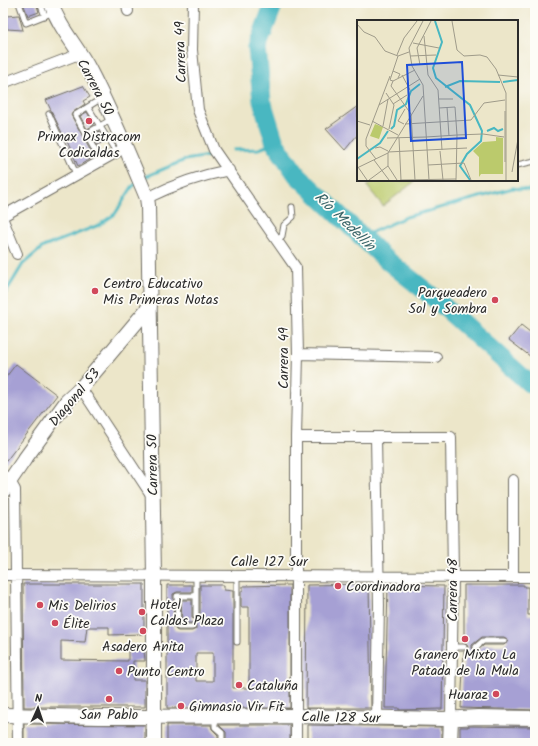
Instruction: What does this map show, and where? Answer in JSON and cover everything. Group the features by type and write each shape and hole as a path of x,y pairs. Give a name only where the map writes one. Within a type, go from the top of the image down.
{"main road":[{"name":"Carrera 50","path":"50,10 88,67 113,118 121,149 137,173 145,193 149,228 154,575 154,743"},
{"name":"Diagonal 53","path":"5,482 67,401 81,388 150,306"},
{"name":"Calle 128 Sur","path":"10,715 99,717 295,716 443,719 478,717 535,718"},
{"name":"Carrera 48","path":"450,718 450,743"}],"street":[{"name":"Carrera 49","path":"193,3 192,50 198,110 214,150 296,268 298,354 295,575 296,743"},
{"path":"3,83 79,54"},
{"path":"3,216 121,149"},
{"path":"145,193 190,179 229,170"},
{"path":"3,220 17,254"},
{"path":"298,354 436,357"},
{"path":"81,388 152,496"},
{"path":"296,437 376,437 379,576 377,718"},
{"name":"Carrera 48","path":"376,437 451,437 453,576 450,718"},
{"path":"513,480 513,577"},
{"path":"5,482 16,490 15,575 10,715 18,743"},
{"name":"Calle 127 Sur","path":"3,575 535,577"}],"lane":[{"path":"19,3 26,23 50,10 40,3"},
{"path":"101,160 75,115 103,97"},
{"path":"88,107 100,126 121,149"},
{"path":"49,114 76,174"},
{"path":"86,134 113,118"},
{"path":"518,165 535,161"},
{"path":"278,240 282,236 284,225 293,217 292,207"},
{"path":"196,575 196,616"},
{"path":"237,575 237,642"},
{"path":"192,627 178,627 177,596 196,596"},
{"path":"476,647 483,641 504,641"},
{"path":"452,647 464,647"},
{"path":"215,716 215,728 222,733 222,743"}],"green space":[{"path":"374,181 414,182 383,206 367,186"}],"building":[{"path":"23,3 36,3 39,12 28,16"},
{"path":"19,15 23,30 7,29 6,16"},
{"path":"83,86 90,97 83,101 85,104 71,115 94,157 78,166 46,100"},
{"path":"357,107 357,135 345,150 326,129"},
{"path":"87,112 94,125 87,129 80,116"},
{"path":"98,131 105,142 97,146 91,136"},
{"path":"521,325 535,336 535,360 509,340"},
{"path":"16,364 57,395 3,465 3,381"},
{"path":"23,584 144,584 144,634 109,635 109,627 87,627 85,642 61,641 61,660 128,661 128,650 144,650 145,661 133,661 133,680 145,680 145,707 24,707"},
{"path":"369,584 371,708 306,708 307,585"},
{"path":"167,585 192,585 192,592 177,592 173,594 174,627 178,631 192,631 196,629 196,625 194,623 182,623 181,600 192,600 192,618 196,620 198,619 200,616 200,585 224,585 224,590 233,591 233,688 249,688 249,607 241,607 241,591 243,591 243,586 290,585 290,708 167,708","holes":["196,653 213,653 213,681 196,681"]},
{"path":"388,585 444,586 442,709 399,710 399,708 385,708"},
{"path":"464,585 524,585 524,587 528,587 528,615 534,615 535,710 461,708 464,651 468,647 464,643","holes":["482,637 504,637 508,641 504,645 484,645 478,650 474,651 472,648 472,645"]},
{"path":"24,724 145,725 145,743 24,743"},
{"path":"167,725 211,725 212,729 218,735 218,743 167,743"},
{"path":"219,725 290,725 290,743 226,743 226,732"},
{"path":"308,725 442,727 442,743 308,743"},
{"path":"460,727 535,727 535,743 460,743"}],"waterway":[{"name":"Río Medellín","path":"274,3 257,48 262,101 275,143 297,175 383,257 433,297 529,383 535,385"},
{"path":"234,150 259,149 275,143"},
{"path":"143,179 185,160 209,156"},
{"path":"3,297 23,264 43,247 99,225 115,214 132,187 137,183"},
{"path":"361,237 406,217 513,188 535,191"}],"place":[{"name":"Primax Distracom Codicaldas","path":"89,121"},
{"name":"Centro Educativo Mis Primeras Notas","path":"95,291"},
{"name":"Parqueadero Sol y Sombra","path":"495,300"},
{"name":"Coordinadora","path":"338,586"},
{"name":"Mis Delirios","path":"40,605"},
{"name":"Hotel Caldas Plaza","path":"142,612"},
{"name":"Élite","path":"55,623"},
{"name":"Asadero Anita","path":"143,631"},
{"name":"Granero Mixto La Patada de la Mula","path":"465,639"},
{"name":"Punto Centro","path":"119,671"},
{"name":"Cataluña","path":"239,685"},
{"name":"Huaraz","path":"496,694"},
{"name":"San Pablo","path":"109,699"},
{"name":"Gimnasio Vir Fit","path":"181,706"}]}
